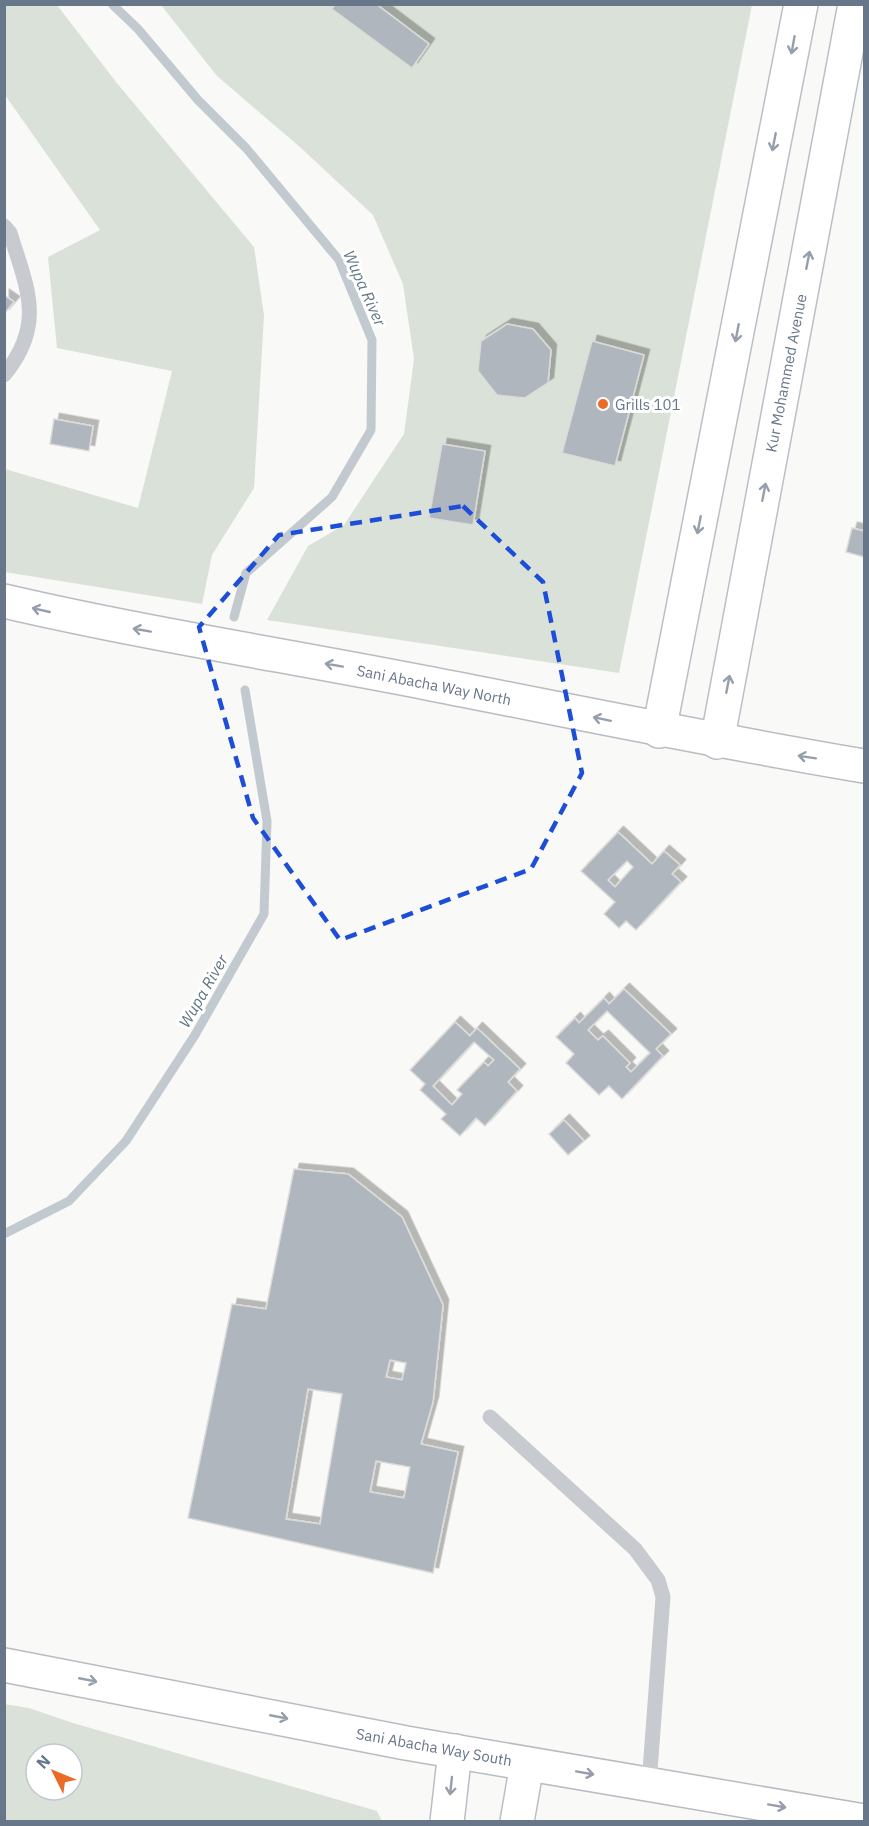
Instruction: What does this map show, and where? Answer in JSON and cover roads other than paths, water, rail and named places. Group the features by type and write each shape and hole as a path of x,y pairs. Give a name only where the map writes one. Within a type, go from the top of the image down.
{"main road":[{"path":"659,731 801,4"},
{"name":"Kur Mohammed Avenue","path":"717,742 855,4"},
{"name":"Sani Abacha Way North","path":"4,601 78,618 433,684 659,731 864,766"},
{"name":"Sani Abacha Way South","path":"17,1667 455,1751 864,1821"},
{"path":"447,1821 455,1751"},
{"path":"518,1821 527,1764"}],"lane":[{"path":"4,226 10,233 31,301 27,336 17,360 4,375"},
{"path":"489,1417 635,1550 658,1580 663,1597 649,1784"}],"waterway":[{"name":"Wupa River","path":"112,4 138,29 198,100 246,148 339,260 372,340 371,430 332,497 246,573 234,617"},
{"name":"Wupa River","path":"4,1234 69,1201 126,1141 195,1035 264,914 267,821 245,690"}],"place":[{"name":"Grills 101","path":"603,404"}]}
